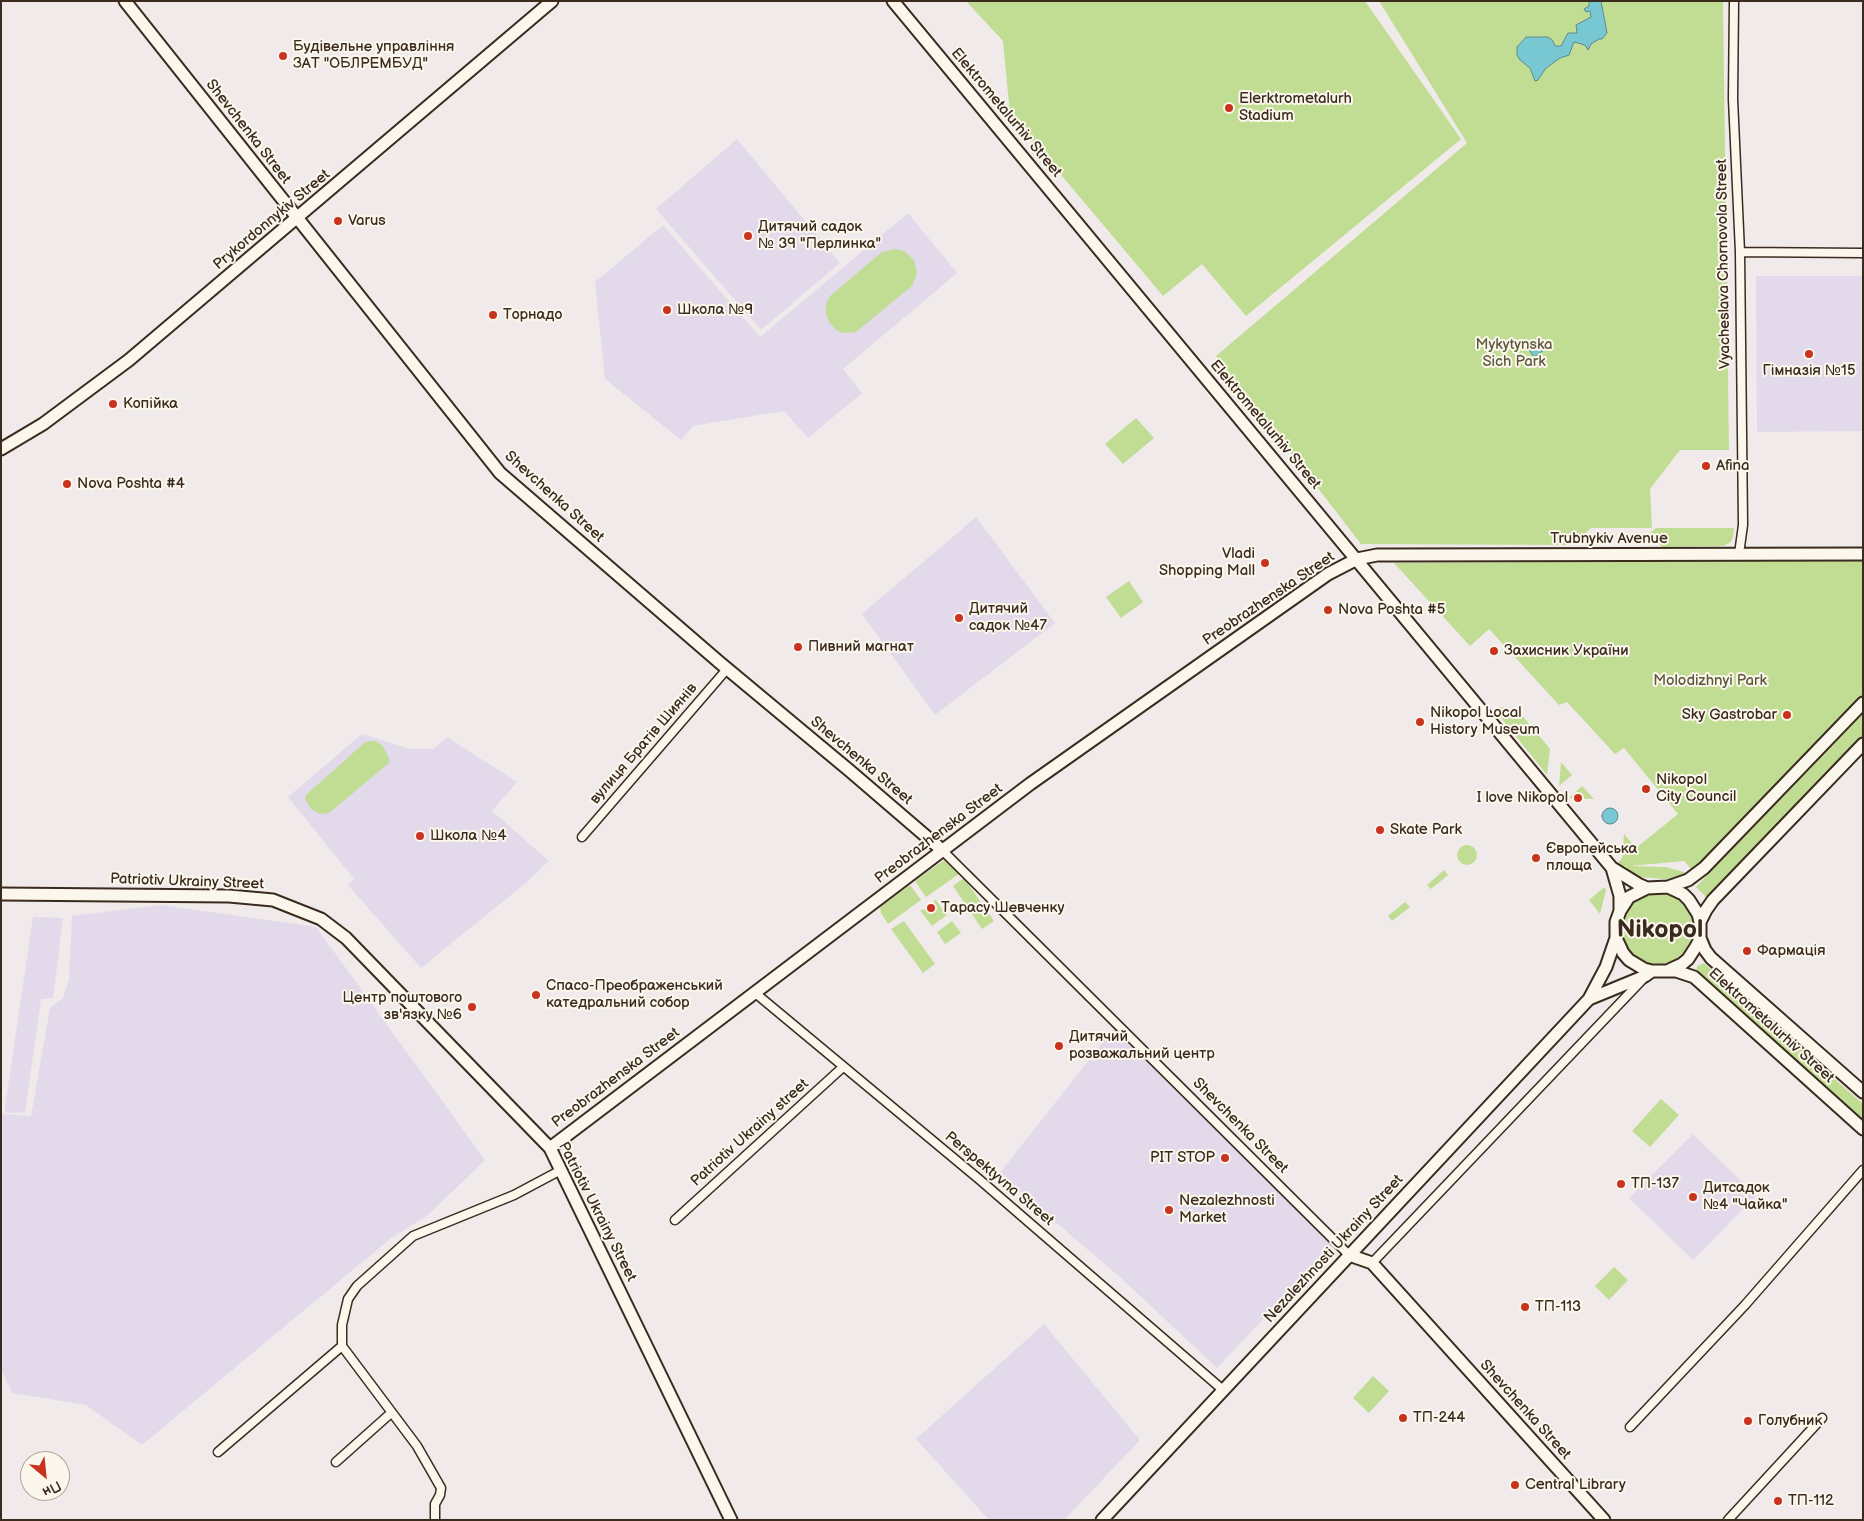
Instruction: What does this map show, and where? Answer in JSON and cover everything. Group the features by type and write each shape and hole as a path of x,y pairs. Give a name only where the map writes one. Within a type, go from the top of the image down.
{"main road":[{"name":"Shevchenka Street","path":"125,1 500,473 727,669 942,850"},
{"name":"Prykordonnykiv Street","path":"1,449 43,424 129,360 552,1"},
{"name":"Elektrometalurhiv Street","path":"893,1 1612,868 1647,888"},
{"name":"Trubnykiv Avenue","path":"1357,559 1377,555 1863,554"},
{"name":"Preobrazhenska Street","path":"550,1148 1038,778 1320,580 1357,559"},
{"path":"1620,911 1629,897 1647,888 1668,887 1688,880 1704,868 1863,703"},
{"path":"1700,922 1713,900 1863,744"},
{"name":"Elektrometalurhiv Street","path":"1612,868 1620,896 1620,911 1616,922 1616,938 1623,953 1629,960 1649,973 1667,970 1689,975 1698,980 1863,1129"},
{"path":"1667,970 1675,968 1688,959 1700,938 1698,914 1683,894 1668,887"},
{"name":"Patriotiv Ukrainy Street","path":"1,894 229,896 273,900 321,919 353,945 550,1148 731,1520"},
{"path":"1588,999 1606,967 1616,938"},
{"name":"Elektrometalurhiv Street","path":"1700,938 1705,950 1718,965 1863,1092"},
{"path":"1588,999 1649,973"},
{"name":"Nezalezhnosti Ukrainy Street","path":"1102,1520 1588,999"},
{"name":"Shevchenka Street","path":"1349,1255 1372,1263 1604,1520"}],"street":[{"name":"Vyacheslava Chornovola Street","path":"1734,1 1733,99 1740,252 1743,525 1739,554"},
{"path":"1740,252 1863,253"},
{"name":"вулиця Братів Шиянів","path":"582,838 727,669"},
{"name":"Shevchenka Street","path":"942,850 1349,1255"},
{"path":"1372,1263 1649,973"},
{"name":"Perspektyvna Street","path":"754,992 980,1180 1223,1390"},
{"name":"Patriotiv Ukrainy street","path":"675,1220 843,1067"},
{"path":"435,1520 435,1504 440,1495 441,1488 417,1446 342,1346 342,1325 348,1299 358,1286 413,1236 514,1195 561,1170"},
{"path":"1630,1427 1745,1305 1863,1170"},
{"path":"218,1452 342,1346"},
{"path":"336,1462 391,1413"},
{"path":"1728,1520 1822,1418"}],"shaded area":[{"name":"Дитячий садок № 39 \"Перлинка\"","path":"737,139 840,263 761,330 656,209"},
{"name":"Школа №9","path":"908,213 957,273 843,369 862,393 808,438 784,411 693,426 681,440 605,379 595,282 663,225 760,337"},
{"name":"Гімназія №15","path":"1756,276 1863,276 1863,431 1757,432"},
{"name":"Дитячий садок №47","path":"976,517 1055,623 935,715 862,614"},
{"name":"Школа №4","path":"362,734 410,749 433,749 447,737 517,782 492,811 549,861 527,882 421,968 348,885 354,879 288,797"},
{"path":"161,905 316,927 485,1160 427,1216 390,1239 142,1445 86,1405 12,1393 1,1369 1,1114 31,1116 50,1008 63,998 69,980 72,916"},
{"path":"33,917 63,918 53,998 41,999 25,1112 5,1112 5,1107"},
{"name":"Nezalezhnosti Market","path":"1114,1028 1333,1245 1217,1368 1121,1278 999,1174"},
{"name":"Дитсадок №4 \"Чайка\"","path":"1693,1134 1756,1196 1693,1260 1629,1198"},
{"path":"1044,1324 1140,1440 1064,1520 989,1520 916,1439"}],"green space":[{"path":"966,1 1365,1 1461,139 1246,316 1202,264 1163,296 1010,114 1003,41"},
{"name":"Mykytynska Sich Park","path":"1379,1 1723,1 1729,450 1680,450 1650,489 1652,528 1591,528 1572,545 1361,544 1216,356 1467,143"},
{"path":"895,249 904,251 914,260 917,273 912,286 856,332 843,333 835,329 829,322 826,313 826,304 830,296 882,252"},
{"path":"1136,418 1154,438 1123,464 1105,444"},
{"path":"1656,528 1734,528 1731,542 1723,546 1662,547 1650,533"},
{"name":"Molodizhnyi Park","path":"1863,560 1863,694 1694,872 1684,861 1630,866 1666,867 1684,872 1688,876 1676,880 1630,875 1624,870 1627,866 1612,868 1622,859 1624,834 1636,848 1678,814 1624,748 1615,754 1567,702 1559,705 1489,629 1470,646 1394,563"},
{"path":"1129,581 1143,602 1121,618 1106,597"},
{"path":"1500,707 1517,709 1550,749 1547,775 1498,714"},
{"path":"1863,712 1863,738 1709,900 1696,887"},
{"path":"375,741 382,745 389,758 389,763 329,813 320,814 311,809 305,799 306,795 364,743"},
{"path":"1561,762 1572,775 1559,786"},
{"path":"1582,786 1594,799 1569,798"},
{"path":"1463,845 1471,845 1477,851 1477,859 1471,865 1463,865 1457,859 1457,851"},
{"path":"946,859 959,874 926,897 915,881"},
{"path":"1444,870 1448,875 1431,889 1427,885"},
{"path":"964,878 994,921 982,929 953,886"},
{"path":"910,885 921,900 888,924 881,913 880,907"},
{"path":"1603,888 1606,890 1600,914 1589,900"},
{"path":"1664,892 1683,902 1691,914 1693,928 1691,942 1683,954 1671,962 1650,964 1631,954 1623,942 1621,921 1631,902 1643,894"},
{"path":"935,899 947,915 932,926 920,910 927,909 931,913 936,909 933,905"},
{"path":"1405,902 1410,907 1392,921 1388,916"},
{"path":"904,921 935,964 923,973 891,929"},
{"path":"952,921 961,933 945,944 937,932"},
{"path":"1704,963 1863,1104 1863,1123 1696,972 1697,966"},
{"path":"1661,1099 1679,1115 1650,1147 1632,1131"},
{"path":"1614,1267 1628,1280 1609,1300 1595,1286"},
{"path":"1373,1376 1389,1391 1369,1413 1353,1398"}],"water":[{"path":"1589,1 1601,1 1607,33 1602,39 1591,44 1588,50 1585,45 1574,42 1569,55 1560,58 1546,68 1538,80 1535,81 1530,68 1517,55 1517,47 1526,37 1548,37 1555,46 1561,46 1568,33 1577,33 1576,25 1591,17 1590,11 1586,12 1584,9 1589,6"},
{"path":"1537,339 1544,350 1534,357 1527,347"},
{"path":"1610,808 1618,816 1610,824 1602,816"}],"place":[{"name":"Будівельне управління ЗАТ \"ОБЛРЕМБУД\"","path":"283,56"},
{"name":"Elerktrometalurh Stadium","path":"1229,108"},
{"name":"Varus","path":"338,221"},
{"name":"Дитячий садок № 39 \"Перлинка\"","path":"748,236"},
{"name":"Школа №9","path":"667,310"},
{"name":"Торнадо","path":"493,315"},
{"name":"Гімназія №15","path":"1809,354"},
{"name":"Копійка","path":"113,404"},
{"name":"Afina","path":"1706,466"},
{"name":"Nova Poshta #4","path":"67,484"},
{"name":"Vladi Shopping Mall","path":"1265,563"},
{"name":"Nova Poshta #5","path":"1328,610"},
{"name":"Дитячий садок №47","path":"959,618"},
{"name":"Пивний магнат","path":"798,647"},
{"name":"Захисник України","path":"1494,651"},
{"name":"Sky Gastrobar","path":"1787,715"},
{"name":"Nikopol Local History Museum","path":"1420,722"},
{"name":"Nikopol City Council","path":"1646,789"},
{"name":"I love Nikopol","path":"1578,798"},
{"name":"Skate Park","path":"1380,830"},
{"name":"Школа №4","path":"420,836"},
{"name":"Європейська площа","path":"1536,858"},
{"name":"Тарасу Шевченку","path":"931,908"},
{"name":"Фармація","path":"1747,951"},
{"name":"Спасо-Преображенський катедральний собор","path":"536,995"},
{"name":"Центр поштового зв'язку №6","path":"472,1007"},
{"name":"Дитячий розважальний центр","path":"1059,1046"},
{"name":"PIT STOP","path":"1225,1158"},
{"name":"ТП-137","path":"1621,1184"},
{"name":"Дитсадок №4 \"Чайка\"","path":"1693,1197"},
{"name":"Nezalezhnosti Market","path":"1169,1210"},
{"name":"ТП-113","path":"1525,1307"},
{"name":"ТП-244","path":"1403,1418"},
{"name":"Голубник","path":"1748,1421"},
{"name":"Central Library","path":"1515,1485"},
{"name":"ТП-112","path":"1778,1501"}],"district":[{"name":"Nikopol","path":"1660,931"}]}
